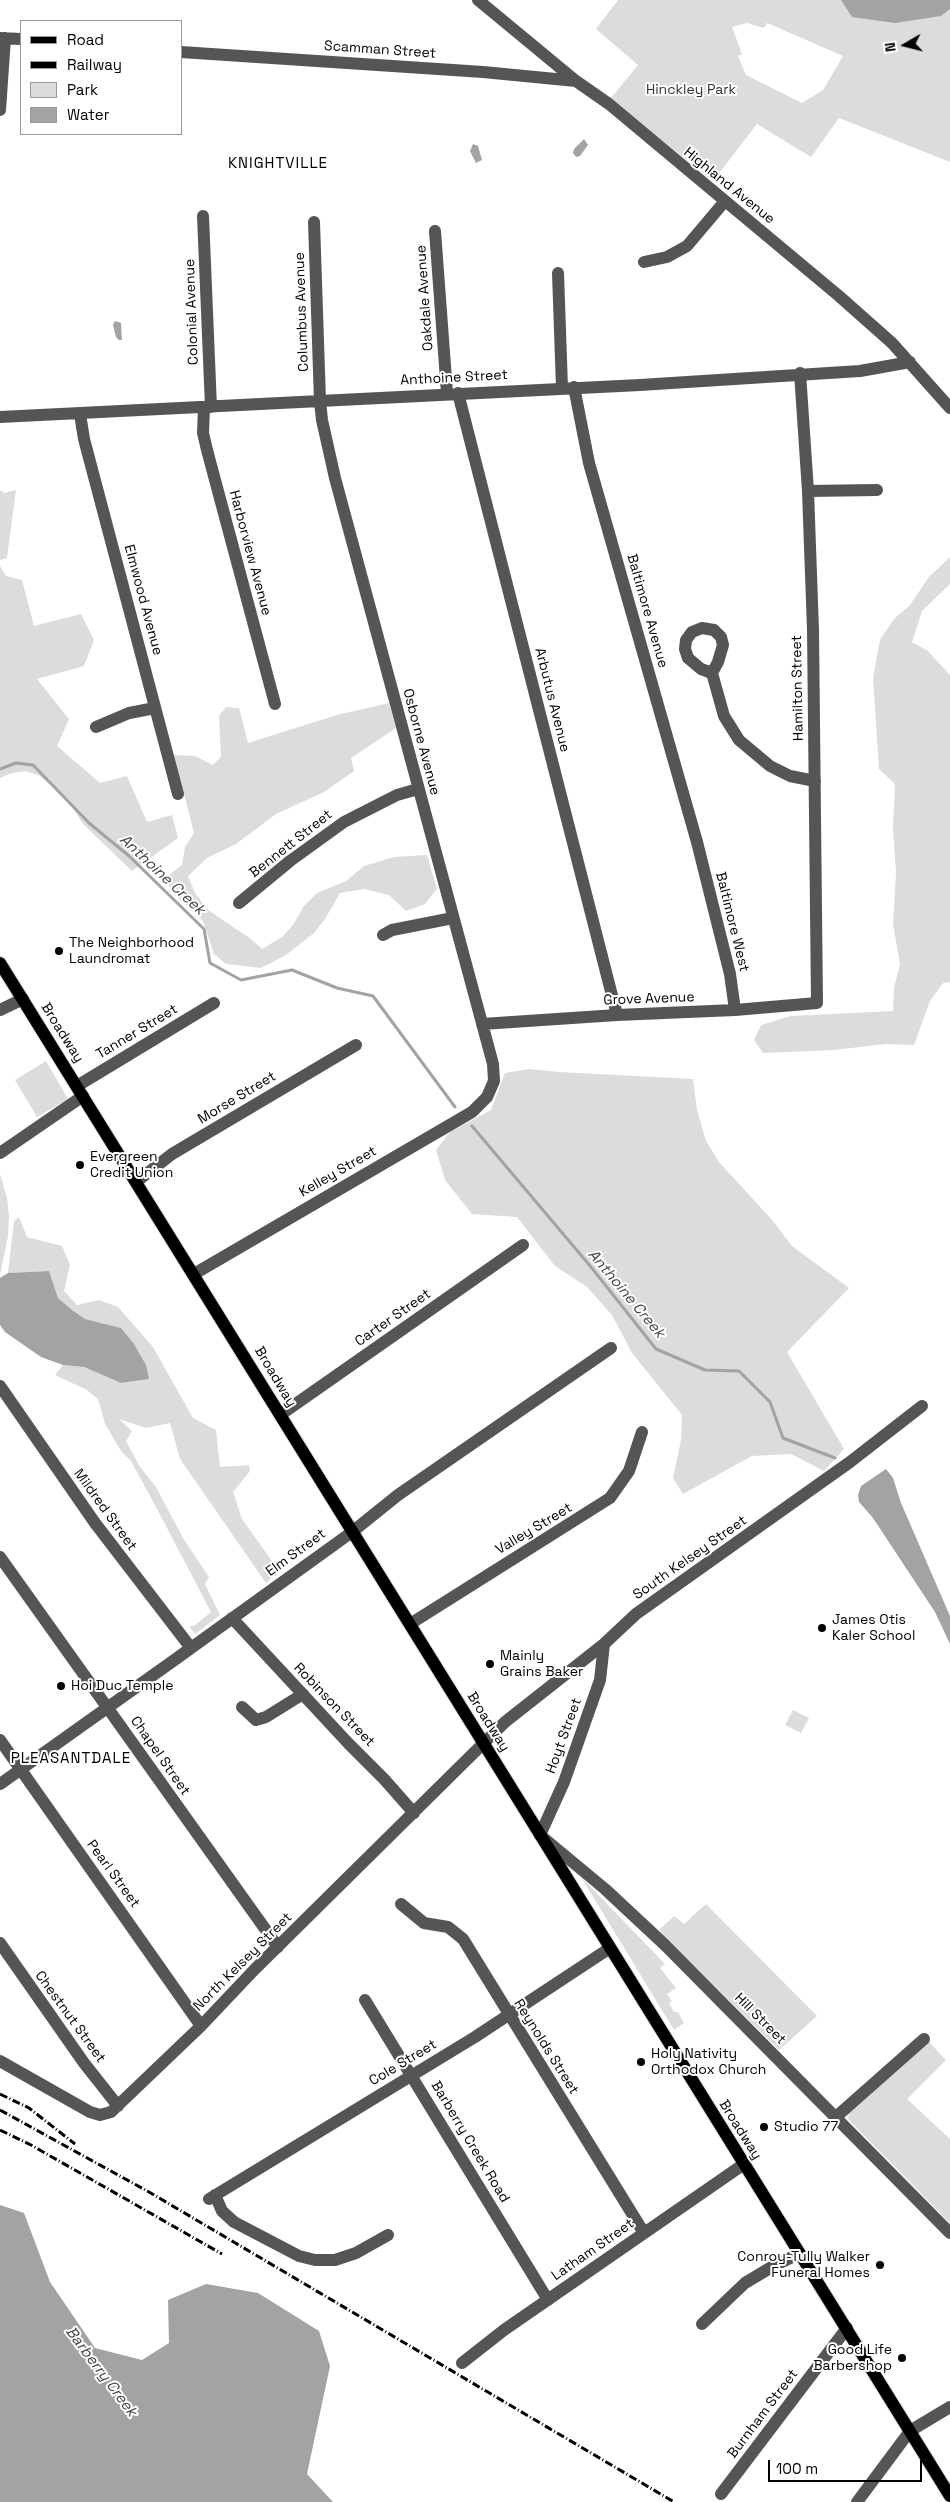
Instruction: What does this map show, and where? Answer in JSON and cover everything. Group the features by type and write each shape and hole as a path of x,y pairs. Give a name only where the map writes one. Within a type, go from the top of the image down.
{"main road":[{"name":"Broadway","path":"0,964 194,1274 483,1744 950,2496"}],"street":[{"name":"Highland Avenue","path":"478,0 576,81 609,104 839,296 910,362 950,408"},
{"path":"0,110 3,38 20,39"},
{"name":"Scamman Street","path":"182,52 483,72 576,81"},
{"path":"644,262 667,256 687,246 725,201"},
{"name":"Colonial Avenue","path":"203,216 207,407"},
{"name":"Columbus Avenue","path":"314,222 320,401"},
{"name":"Oakdale Avenue","path":"435,231 452,393"},
{"name":"Baltimore Avenue","path":"558,273 568,388 697,842"},
{"name":"Anthoine Street","path":"0,417 568,388 872,370 910,362"},
{"name":"Hamilton Street","path":"800,373 808,491 817,1003"},
{"name":"Arbutus Avenue","path":"452,393 618,1015"},
{"name":"Osborne Avenue","path":"320,401 335,478 493,1064 494,1081 492,1089"},
{"name":"Harborview Avenue","path":"207,407 203,433 276,704"},
{"name":"Elmwood Avenue","path":"80,414 84,439 178,794"},
{"path":"808,491 877,490"},
{"path":"712,673 724,716 739,740 770,766 790,776 814,781"},
{"path":"96,727 129,714 155,708"},
{"name":"Bennett Street","path":"239,903 297,855 344,822 397,795 418,789"},
{"name":"Baltimore West","path":"697,842 730,974 735,1010"},
{"path":"383,935 392,930 453,918"},
{"path":"0,1010 23,999"},
{"name":"Tanner Street","path":"0,1153 80,1091 214,1003"},
{"name":"Grove Avenue","path":"482,1024 735,1010 817,1003"},
{"name":"Morse Street","path":"136,1182 172,1154 356,1045"},
{"name":"Kelley Street","path":"194,1274 472,1112 487,1098 492,1089"},
{"name":"Carter Street","path":"280,1415 522,1245"},
{"name":"Elm Street","path":"0,1784 352,1532 398,1495 611,1348"},
{"name":"Mildred Street","path":"0,1386 95,1523 190,1648"},
{"name":"South Kelsey Street","path":"483,1744 505,1722 604,1644 636,1614 837,1472 922,1406"},
{"name":"Valley Street","path":"410,1624 579,1520 610,1498 629,1471 642,1432"},
{"name":"Chapel Street","path":"0,1557 108,1706 194,1832 278,1947"},
{"name":"Robinson Street","path":"232,1618 384,1778 414,1813"},
{"name":"Hoyt Street","path":"540,1835 564,1782 600,1680 604,1644"},
{"path":"242,1707 256,1720 266,1717 304,1694"},
{"name":"Pearl Street","path":"0,1740 121,1909 201,2026"},
{"name":"North Kelsey Street","path":"0,2061 90,2112 100,2115 111,2112 201,2026 483,1744"},
{"name":"Hill Street","path":"540,1835 605,1889 665,1945 837,2116 950,2233"},
{"name":"Reynolds Street","path":"401,1904 424,1923 448,1927 459,1934 644,2233"},
{"name":"Chestnut Street","path":"0,1943 84,2063 118,2106"},
{"name":"Cole Street","path":"388,2235 356,2253 335,2260 315,2260 299,2256 234,2222 222,2211 212,2197 410,2076 610,1948"},
{"name":"Barberry Creek Road","path":"365,2000 548,2300"},
{"path":"837,2116 924,2039"},
{"name":"Latham Street","path":"462,2363 504,2330 744,2164"},
{"path":"702,2324 745,2283 799,2254"},
{"name":"Burnham Street","path":"721,2494 847,2328"},
{"path":"857,2502 910,2432 950,2406"}],"green space":[{"name":"Hinckley Park","path":"618,0 841,0 853,17 941,16 950,9 950,162 839,118 811,157 757,124 713,181 610,99 638,65 596,29","holes":["747,23 764,28 767,23 843,56 823,90 802,103 746,75 738,56 742,54 732,27"]},
{"path":"0,490 4,493 16,490 7,558 0,560"},
{"path":"950,557 950,584 922,611 912,642 928,651 950,675 950,982 943,983 930,1001 914,1045 886,1044 834,1050 763,1053 754,1040 761,1025 791,1016 893,1011 894,988 900,964 893,924 896,873 893,829 895,784 879,769 873,678 880,640 894,619 910,605 929,577"},
{"path":"0,566 6,576 22,580 34,626 81,614 94,640 84,666 37,679 69,719 57,746 100,783 127,776 147,822 172,815 178,838 132,871 83,824 68,800 40,776 26,771 12,773 0,778"},
{"path":"389,703 396,728 351,758 354,771 324,792 276,814 236,844 207,858 188,876 195,893 208,910 251,939 262,949 282,937 293,925 304,906 317,893 346,881 364,866 394,857 427,855 437,889 425,904 406,911 389,895 364,889 340,893 325,919 314,933 286,955 261,968 226,964 214,954 203,921 175,895 164,879 182,865 185,847 194,833 174,755 195,756 213,765 221,757 219,716 226,707 239,708 248,743 337,715"},
{"path":"46,1061 68,1099 37,1117 15,1080"},
{"path":"529,1069 693,1079 697,1110 706,1141 719,1162 773,1221 792,1246 849,1288 787,1352 844,1449 824,1471 791,1454 752,1456 683,1494 673,1478 681,1440 682,1415 632,1353 612,1315 587,1287 555,1266 517,1217 472,1214 445,1180 436,1150 450,1132 491,1110 505,1073"},
{"path":"0,1174 7,1198 9,1216 8,1236 0,1275"},
{"path":"19,1217 27,1237 62,1246 70,1265 64,1291 77,1305 99,1300 118,1307 153,1347 193,1418 216,1430 220,1467 249,1465 250,1471 233,1492 242,1519 279,1571 266,1583 180,1459 170,1423 146,1428 119,1419 132,1431 126,1441 140,1467 156,1487 183,1538 209,1577 205,1584 220,1615 195,1634 189,1626 194,1626 211,1612 131,1461 121,1451 105,1424 98,1399 87,1390 55,1375 63,1365 84,1367 121,1383 149,1379 121,1328 85,1319 72,1310 58,1298 49,1271 8,1273 14,1221"},
{"path":"793,1710 809,1718 801,1733 785,1725"},
{"path":"581,1877 665,1964 660,1968 676,1988 667,1994 672,2001 669,2003 674,2012 678,2012 684,2023 674,2030"},
{"path":"706,1904 817,2016 779,2050 659,1930 674,1916 684,1924"},
{"path":"929,2042 946,2060 907,2099 950,2139 950,2223 848,2119 849,2113"}],"water":[{"path":"841,0 950,0 950,9 941,16 895,23 852,17"},
{"path":"584,139 588,145 580,156 576,157 573,153 574,149"},
{"path":"473,144 478,146 482,160 476,163 470,151"},
{"path":"115,321 121,323 122,340 116,337 113,325"},
{"path":"49,1271 58,1298 72,1310 85,1319 121,1328 134,1344 146,1365 149,1379 121,1383 84,1367 63,1365 41,1357 5,1332 0,1325 0,1278 8,1273"},
{"path":"886,1469 893,1478 901,1503 950,1616 950,1644 935,1612 873,1518 859,1502 858,1495 861,1486"},
{"name":"Barberry Creek","path":"0,2205 24,2213 50,2282 95,2348 142,2360 169,2343 168,2300 206,2284 258,2293 319,2331 330,2366 307,2474 333,2502 0,2502"}],"waterway":[{"name":"Anthoine Creek","path":"0,769 16,763 33,765 89,823 129,856 204,929 210,963 241,980 292,970 337,988 373,996 455,1107"},
{"name":"Anthoine Creek","path":"472,1126 591,1267 656,1349 705,1370 739,1371 770,1402 783,1438 835,1458"}],"railway":[{"path":"0,2094 29,2108 75,2144"},
{"path":"0,2110 149,2192 674,2502"},
{"path":"0,2130 31,2145 222,2254"}],"place":[{"name":"The Neighborhood Laundromat","path":"59,951"},
{"name":"Evergreen Credit Union","path":"80,1165"},
{"name":"James Otis Kaler School","path":"822,1628"},
{"name":"Mainly Grains Baker","path":"490,1664"},
{"name":"Hoi Duc Temple","path":"61,1686"},
{"name":"Holy Nativity Orthodox Church","path":"641,2062"},
{"name":"Studio 77","path":"764,2127"},
{"name":"Conroy-Tully Walker Funeral Homes","path":"880,2265"},
{"name":"Good Life Barbershop","path":"902,2358"}],"district":[{"name":"KNIGHTVILLE","path":"278,164"},
{"name":"PLEASANTDALE","path":"71,1759"}]}
